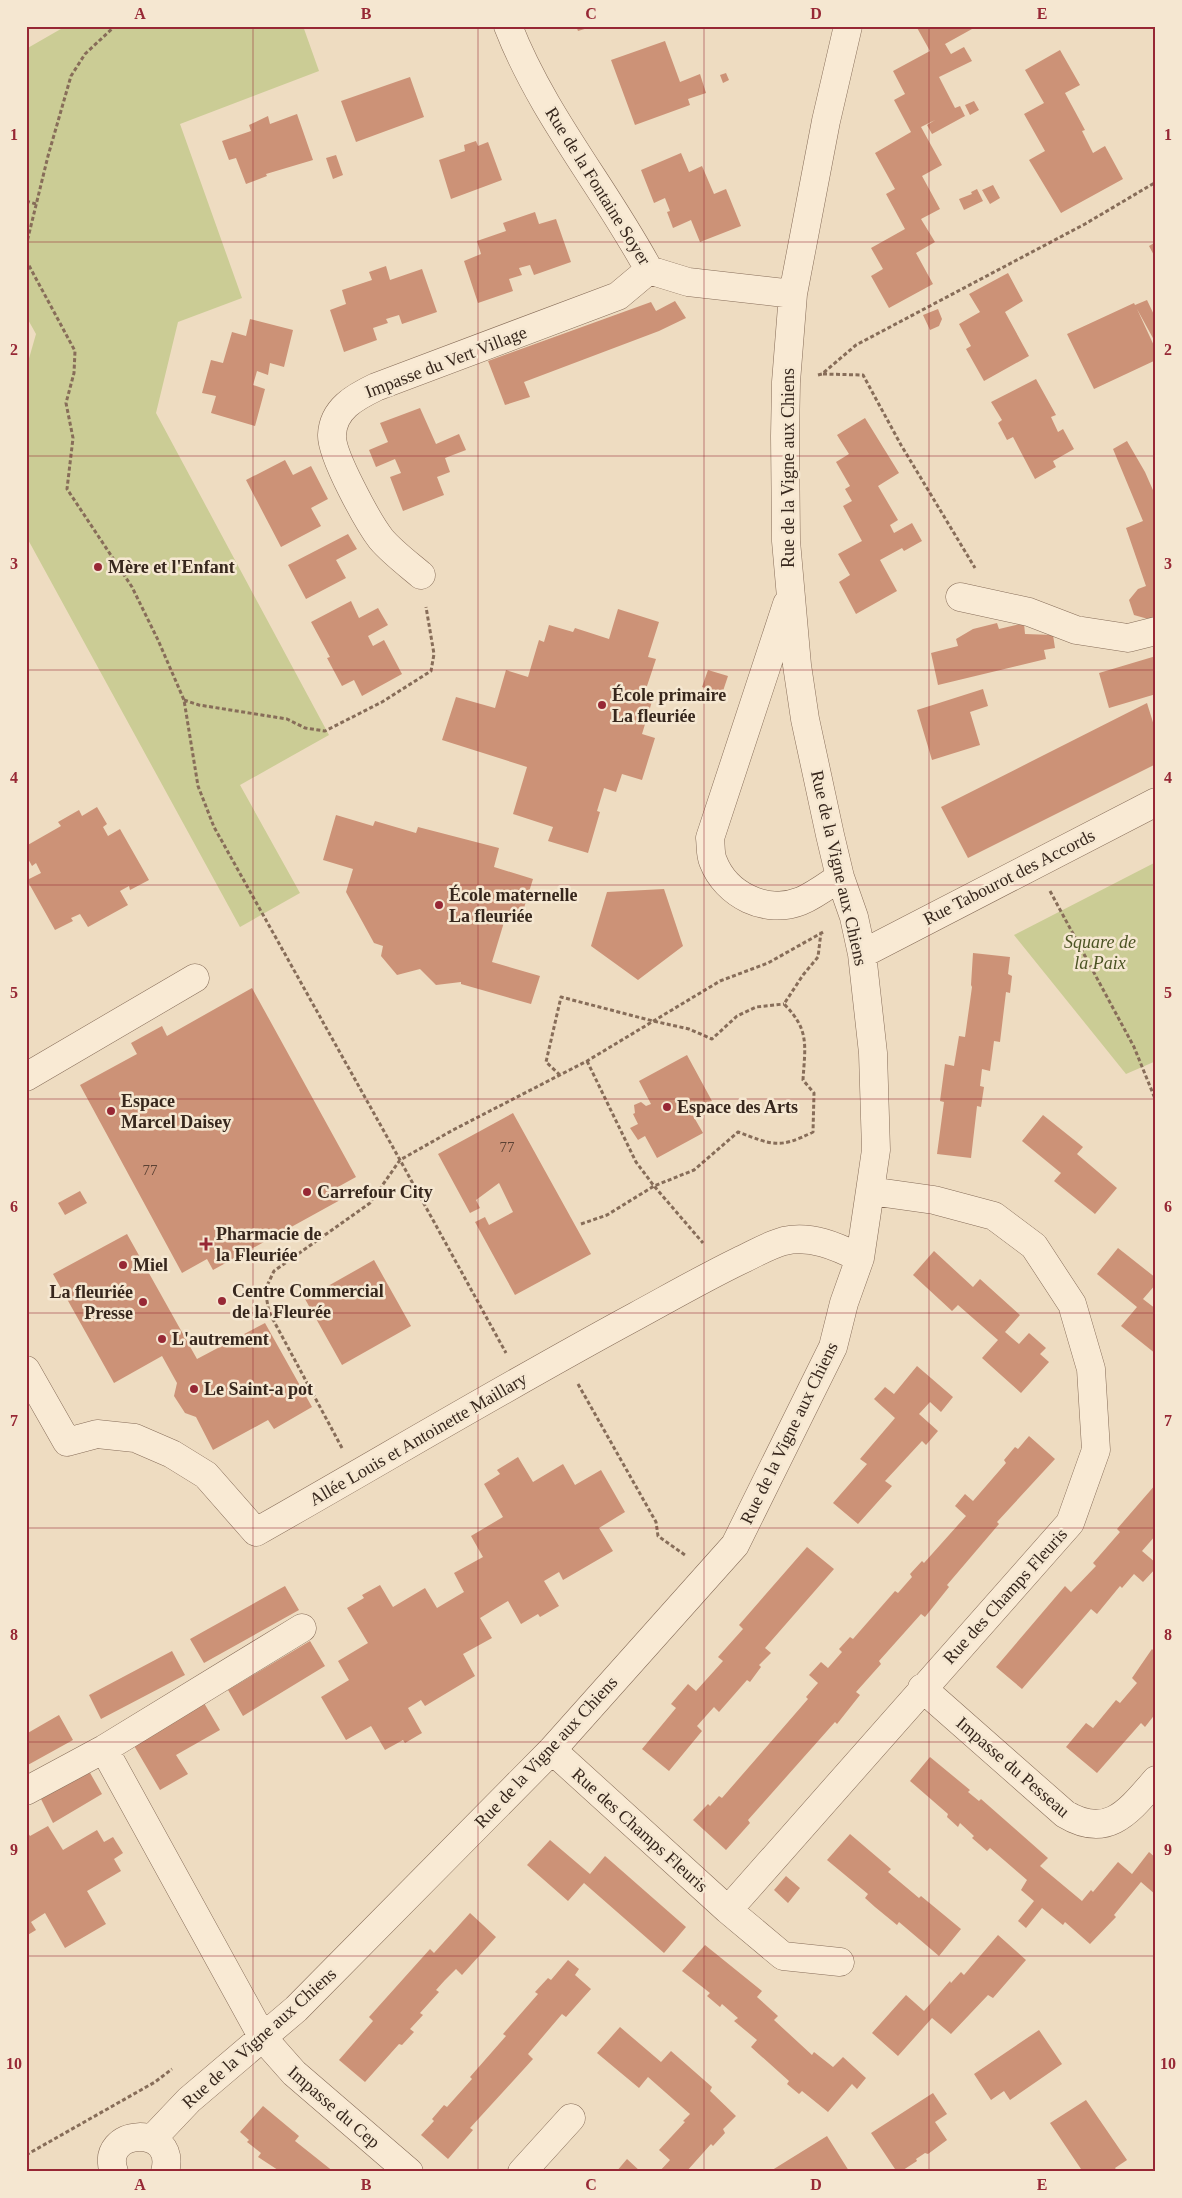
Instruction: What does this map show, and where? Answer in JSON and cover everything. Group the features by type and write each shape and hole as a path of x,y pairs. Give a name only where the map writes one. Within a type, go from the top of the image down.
{"street":[{"name":"Rue de la Fontaine Soyer","path":"508,26 526,66 546,103 633,240 649,270 688,282 793,294"},
{"name":"Rue de la Vigne aux Chiens","path":"152,2139 189,2100 296,2009 552,1750 735,1545 833,1347 844,1303 860,1258 876,1150 873,1052 862,954 854,917 840,877 805,719 790,595 786,542 786,382 793,294 826,121 848,26"},
{"name":"Impasse du Vert Village","path":"421,575 382,539 347,479 339,463 332,435 339,412 348,402 376,387 618,296 649,270"},
{"path":"790,595 710,838 712,859 721,876 736,892 751,901 768,906 785,905 800,901 840,877"},
{"path":"960,597 1029,612 1076,630 1128,638 1156,632"},
{"name":"Rue Tabourot des Accords","path":"862,954 1156,802"},
{"path":"26,1077 194,978"},
{"name":"Rue des Champs Fleuris","path":"728,1910 922,1688 1070,1523 1096,1450 1091,1369 1072,1304 1034,1246 994,1216 934,1200 870,1191"},
{"name":"Allée Louis et Antoinette Maillary","path":"26,1370 67,1442 97,1434 135,1438 172,1454 206,1475 256,1532 572,1350 724,1268 771,1246 785,1241 802,1239 819,1241 838,1247 860,1258"},
{"path":"26,1790 104,1749 302,1628"},
{"name":"Impasse du Pesseau","path":"922,1688 1065,1814 1078,1822 1095,1824 1114,1821 1128,1812 1156,1780"},
{"name":"Impasse du Cep","path":"104,1749 263,2038 294,2073 410,2172"},
{"name":"Rue des Champs Fleuris","path":"552,1750 728,1910 783,1956 840,1962"},
{"path":"522,2172 571,2118"},
{"path":"109,2170 115,2151 120,2144 135,2136 152,2139 164,2152 166,2161 165,2172"}],"path":[{"path":"26,246 71,76 85,54 115,26"},
{"path":"822,374 856,345 1076,228 1156,182"},
{"path":"26,201 36,204"},
{"path":"26,260 75,351 74,373 66,403 73,438 68,489 132,587 184,700 198,786 214,827 400,1160 520,1380"},
{"path":"786,382 822,374 863,375 936,505 982,580 1005,607"},
{"path":"184,700 199,705 287,719 305,728 325,731 382,702 431,671 434,654 421,575"},
{"path":"1035,864 1134,1047 1156,1101"},
{"path":"357,1474 269,1312 265,1290 274,1271 370,1203 400,1160 587,1061 720,981 768,963 821,932 854,917"},
{"path":"784,1004 802,976 818,957 821,932"},
{"path":"560,1075 546,1062 561,997 653,1022 689,1029 712,1039 737,1016 756,1007 784,1004"},
{"path":"581,1224 607,1215 654,1186 694,1170 738,1132 768,1143 791,1143 813,1132 814,1093 802,1080 805,1034 796,1016 784,1004"},
{"path":"587,1061 636,1162 724,1268"},
{"path":"572,1350 570,1372 656,1522 658,1536 685,1555"},
{"path":"680,1562 690,1548"},
{"path":"26,2155 155,2082 179,2065"}],"green space":[{"path":"66,26 303,26 319,71 180,124 242,298 178,322 156,413 329,735 240,785 300,893 240,927 26,536 26,369 36,334 26,316 26,49"},
{"name":"Square de la Paix","path":"1156,862 1156,1061 1126,1074 1014,935"}],"building":[{"path":"576,26 591,26 591,27 578,31"},
{"path":"916,26 970,26 972,29 945,44 951,54 964,47 972,61 939,77 955,108 960,106 965,116 932,134 927,125 935,120 921,127 942,165 922,176 940,209 921,219 935,242 916,253 933,284 889,308 871,276 883,269 871,248 905,229 886,194 895,189 875,153 911,132 894,100 905,94 893,71 930,51"},
{"path":"665,41 680,82 700,74 706,93 688,99 690,105 635,125 611,60"},
{"path":"1060,50 1080,85 1065,93 1085,130 1082,131 1093,153 1105,146 1123,179 1061,213 1029,160 1045,151 1024,114 1044,103 1025,70"},
{"path":"726,73 729,80 723,83 720,75"},
{"path":"410,77 424,117 356,142 341,101"},
{"path":"974,101 979,110 970,115 965,105"},
{"path":"297,114 313,160 266,174 267,176 246,184 236,158 229,160 222,141 251,131 249,125 268,116 270,124"},
{"path":"476,141 478,146 488,142 502,180 451,199 439,160 465,151 464,145"},
{"path":"681,153 689,172 702,166 714,194 726,189 741,226 700,242 691,220 673,228 667,212 670,211 665,198 654,203 641,170"},
{"path":"336,155 343,175 333,179 326,158"},
{"path":"993,185 1000,198 990,204 982,190"},
{"path":"977,189 983,201 964,210 959,199 972,194 971,192"},
{"path":"535,212 539,224 556,219 571,262 534,275 530,265 519,268 522,275 509,279 513,291 478,303 464,261 481,254 477,241 506,231 503,223"},
{"path":"1156,242 1156,259 1149,246"},
{"path":"386,266 390,280 422,269 437,312 402,324 399,315 386,319 388,323 373,328 377,340 344,352 330,310 346,304 342,290 372,280 369,272"},
{"path":"1008,273 1023,301 1005,312 1029,356 984,381 966,349 971,346 959,324 980,312 969,294"},
{"path":"1147,300 1156,319 1156,339 1154,340 1137,309 1156,350 1156,360 1094,389 1067,334 1134,303 1135,305"},
{"path":"675,301 686,318 659,331 524,382 530,397 505,405 488,361 651,302 656,311"},
{"path":"938,309 942,319 939,326 930,330 923,315"},
{"path":"250,319 293,330 284,367 270,363 268,375 257,371 253,385 265,389 255,426 211,413 216,396 202,393 211,360 223,363 232,332 246,336"},
{"path":"1036,379 1056,415 1051,417 1058,432 1063,429 1074,449 1053,461 1056,467 1035,479 1013,437 1007,440 998,423 1002,420 991,402"},
{"path":"420,408 436,444 459,434 466,450 445,458 450,472 437,477 444,495 403,511 390,477 401,473 395,459 376,467 369,450 388,442 380,423"},
{"path":"865,418 899,473 878,486 898,520 890,525 894,533 912,523 922,541 904,551 902,548 880,560 897,591 856,614 839,582 850,575 838,554 862,541 843,506 852,501 845,489 850,486 836,462 849,454 837,435"},
{"path":"1127,441 1145,472 1156,497 1156,618 1148,619 1134,615 1129,600 1138,589 1146,586 1126,528 1143,521 1113,449"},
{"path":"285,460 293,475 311,466 328,499 311,508 321,526 281,547 246,480"},
{"path":"348,534 357,549 336,560 346,578 306,599 288,565"},
{"path":"351,601 359,618 378,608 388,625 368,636 373,646 384,640 402,674 362,696 354,680 342,686 327,658 330,657 311,622"},
{"path":"618,609 659,622 648,657 656,659 645,692 654,695 642,734 655,738 642,780 622,774 616,792 604,788 597,811 600,812 588,853 548,841 553,827 513,814 527,767 442,740 456,697 495,708 506,670 528,677 539,640 544,642 549,625 573,632 575,628 609,639"},
{"path":"997,623 999,629 1024,623 1025,634 1053,635 1055,648 1044,650 1046,659 938,685 931,653 958,646 956,639 973,629"},
{"path":"1156,656 1156,694 1109,708 1099,673"},
{"path":"708,670 728,676 722,694 702,687"},
{"path":"983,689 988,706 970,712 980,745 932,760 917,710"},
{"path":"1147,703 1156,732 1156,764 968,858 941,807"},
{"path":"97,807 107,824 103,827 108,836 120,829 149,880 130,890 129,886 120,891 128,905 88,927 80,914 71,918 73,921 55,930 27,880 41,873 36,863 32,866 26,855 26,846 61,826 58,822 79,810 82,816"},
{"path":"336,815 373,826 375,821 416,833 418,827 499,848 494,867 533,879 519,924 505,919 492,962 540,976 531,1004 461,984 461,982 436,985 420,969 397,975 381,956 383,946 374,943 346,892 353,869 323,860"},
{"path":"664,889 683,946 638,980 591,946 607,892"},
{"path":"973,953 1010,957 1008,974 1012,976 1010,993 1006,992 1000,1042 994,1041 990,1071 982,1069 980,1086 984,1087 981,1107 977,1106 971,1158 937,1154 944,1102 940,1101 945,1064 954,1066 959,1036 965,1037 972,987"},
{"path":"252,988 356,1177 336,1188 342,1199 213,1270 207,1259 182,1273 80,1085 137,1054 131,1043 162,1026 167,1036"},
{"name":"Espace des Arts","path":"687,1055 712,1101 691,1112 703,1133 657,1158 645,1136 638,1140 630,1128 638,1124 633,1114 635,1113 634,1105 641,1102 646,1106 651,1104 639,1081"},
{"path":"513,1113 591,1254 515,1295 475,1222 485,1217 489,1225 513,1212 499,1183 476,1200 480,1208 470,1213 438,1154"},
{"path":"1043,1115 1083,1147 1077,1154 1117,1188 1095,1214 1054,1181 1061,1173 1022,1141"},
{"path":"80,1191 87,1203 65,1215 58,1203"},
{"path":"127,1234 197,1359 265,1323 312,1407 274,1429 268,1420 213,1450 196,1417 185,1413 174,1396 177,1383 162,1356 114,1383 53,1274"},
{"path":"1118,1248 1156,1278 1156,1284 1143,1299 1156,1309 1156,1354 1121,1326 1137,1307 1097,1274"},
{"path":"934,1251 973,1287 980,1279 1020,1315 1005,1332 1019,1344 1029,1333 1046,1348 1040,1354 1049,1362 1021,1393 982,1358 998,1340 958,1305 952,1311 913,1275"},
{"path":"374,1260 411,1326 342,1365 305,1299"},
{"path":"917,1366 953,1397 941,1412 930,1402 919,1414 938,1431 926,1445 922,1441 885,1481 892,1486 858,1524 833,1503 867,1464 860,1459 895,1418 874,1399 885,1387 894,1394"},
{"path":"1029,1436 1055,1459 997,1522 999,1524 947,1585 949,1587 925,1617 921,1614 879,1661 881,1664 856,1692 860,1695 837,1724 835,1722 748,1820 750,1823 726,1850 693,1820 708,1804 710,1806 719,1796 722,1798 808,1699 806,1697 818,1683 809,1675 821,1662 828,1668 842,1652 839,1649 850,1637 853,1639 895,1591 898,1593 912,1577 910,1574 922,1561 924,1563 966,1516 955,1506 965,1494 973,1501 1006,1463 1004,1460 1015,1447 1018,1449"},
{"path":"518,1457 533,1482 563,1464 575,1485 601,1470 625,1512 599,1528 613,1551 563,1580 559,1572 544,1581 559,1606 540,1617 538,1614 521,1624 508,1601 480,1618 492,1638 463,1654 475,1676 425,1706 421,1700 408,1708 422,1733 405,1743 403,1740 385,1750 371,1726 346,1740 321,1697 349,1680 338,1661 368,1643 347,1608 364,1598 362,1595 380,1585 393,1607 425,1588 437,1608 464,1592 454,1573 483,1557 471,1536 503,1517 484,1484 500,1474 497,1470"},
{"path":"1156,1484 1156,1535 1142,1551 1156,1563 1156,1568 1143,1582 1134,1574 1122,1588 1120,1586 1097,1614 1091,1609 1022,1689 996,1667 1065,1586 1071,1592 1096,1566 1093,1563 1120,1532 1117,1529"},
{"path":"807,1547 834,1569 765,1648 771,1653 759,1665 761,1667 750,1682 747,1680 719,1712 714,1707 697,1726 702,1731 669,1771 642,1749 676,1708 671,1704 688,1684 696,1691 723,1661 718,1657 743,1629 739,1625"},
{"path":"285,1586 299,1610 204,1663 190,1639"},
{"path":"310,1641 325,1666 243,1716 228,1690"},
{"path":"1152,1649 1156,1653 1156,1713 1145,1727 1141,1723 1097,1773 1066,1747 1086,1723 1093,1728 1116,1700 1120,1703 1137,1683 1132,1678"},
{"path":"172,1651 185,1675 101,1719 89,1695"},
{"path":"204,1703 220,1730 176,1755 188,1774 160,1790 133,1744"},
{"path":"59,1715 73,1740 26,1766 26,1734"},
{"path":"930,1757 970,1790 968,1792 979,1801 981,1799 1048,1858 1040,1866 1082,1901 1091,1890 1093,1892 1118,1862 1132,1874 1149,1852 1156,1858 1156,1895 1141,1882 1114,1915 1116,1917 1090,1944 1065,1922 1063,1925 1042,1908 1026,1928 1018,1921 1034,1901 1021,1890 1027,1880 990,1848 987,1851 972,1838 974,1836 960,1823 958,1827 947,1817 948,1814 910,1781"},
{"path":"89,1771 102,1794 53,1823 41,1799"},
{"path":"48,1826 63,1850 97,1830 104,1842 113,1837 123,1853 114,1859 121,1871 87,1891 106,1924 65,1948 45,1913 31,1922 36,1930 26,1936 26,1830 30,1836"},
{"path":"850,1834 891,1869 888,1872 961,1929 939,1956 899,1922 897,1925 875,1907 865,1898 868,1894 827,1860"},
{"path":"550,1840 590,1874 605,1856 686,1927 664,1953 584,1883 568,1901 527,1865"},
{"path":"786,1876 800,1888 788,1903 774,1890"},
{"path":"470,1913 496,1937 462,1975 456,1969 445,1980 436,1990 439,1992 420,2013 423,2015 410,2029 414,2032 402,2045 399,2044 365,2082 339,2060 373,2021 369,2017 430,1949 434,1953"},
{"path":"998,1935 1026,1960 993,1998 988,1995 951,2034 932,2018 898,2056 872,2033 906,1995 924,2011 950,1981 951,1983 961,1972 964,1975"},
{"path":"705,1945 762,1991 757,1997 778,2016 774,2020 812,2055 814,2052 833,2067 843,2057 866,2078 857,2089 852,2084 828,2112 802,2091 799,2094 787,2084 789,2081 751,2047 757,2040 734,2021 738,2018 722,2004 720,2007 707,1996 710,1993 682,1971"},
{"path":"568,1960 579,1969 575,1975 591,1989 566,2017 562,2014 528,2054 533,2059 470,2128 473,2130 448,2159 421,2135 434,2121 432,2119 444,2105 447,2107 472,2079 470,2077 506,2036 503,2034 538,1994 535,1992 548,1978 551,1980"},
{"path":"620,2027 661,2062 671,2051 712,2087 710,2091 736,2116 723,2129 725,2133 713,2146 711,2144 686,2172 659,2172 670,2160 659,2150 690,2114 648,2077 639,2088 597,2053"},
{"path":"1039,2030 1062,2064 1010,2100 1004,2091 991,2100 974,2074"},
{"path":"933,2093 947,2114 935,2122 947,2140 928,2154 925,2153 916,2159 917,2161 900,2172 897,2172 871,2133"},
{"path":"1086,2100 1127,2160 1115,2168 1118,2172 1083,2172 1050,2123"},
{"path":"263,2106 299,2136 295,2141 334,2172 281,2172 258,2157 261,2153 247,2142 249,2140 240,2132"},
{"path":"827,2136 849,2171 769,2172"},
{"path":"627,2159 641,2172 616,2172"}],"place":[{"name":"Mère et l'Enfant","path":"98,567"},
{"name":"École primaire La fleuriée","path":"602,705"},
{"name":"École maternelle La fleuriée","path":"439,905"},
{"name":"Espace des Arts","path":"667,1107"},
{"name":"Espace Marcel Daisey","path":"111,1111"},
{"name":"Carrefour City","path":"307,1192"},
{"name":"Pharmacie de la Fleuriée","path":"206,1244"},
{"name":"Miel","path":"123,1265"},
{"name":"Centre Commercial de la Fleurée","path":"222,1301"},
{"name":"La fleuriée Presse","path":"143,1302"},
{"name":"L'autrement","path":"162,1339"},
{"name":"Le Saint-a pot","path":"194,1389"}]}
